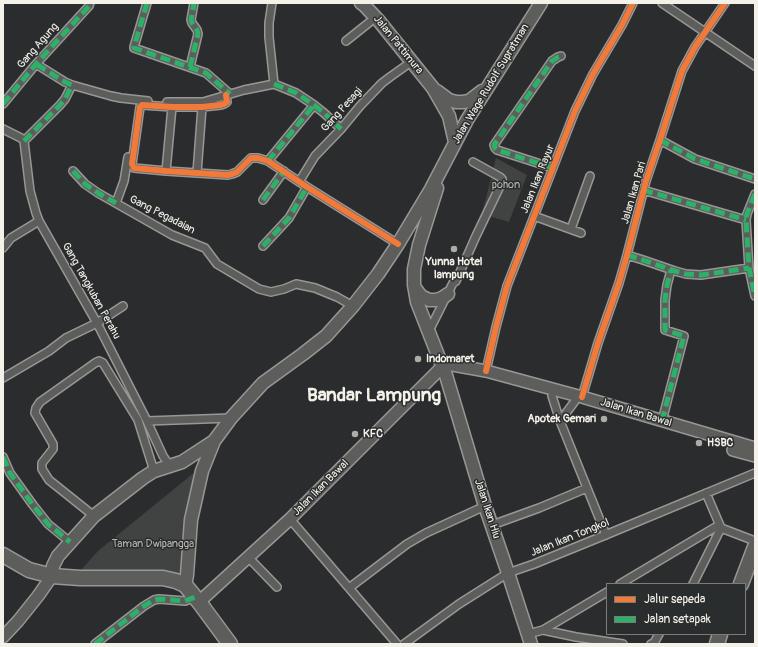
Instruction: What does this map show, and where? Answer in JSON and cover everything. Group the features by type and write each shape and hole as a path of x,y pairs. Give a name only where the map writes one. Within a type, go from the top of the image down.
{"highway":[{"path":"741,583 755,547"},
{"path":"3,555 29,570 52,576 80,578 163,578 176,581 185,585 230,644"}],"main road":[{"name":"Jalan Pattimura","path":"361,3 376,17 433,88 449,116 455,142"},
{"name":"Jalan Wage Rudolf Supratman","path":"185,585 192,520 202,471 214,441 231,418 263,383 326,336 353,306 378,274 431,189 468,120 541,3"},
{"name":"Jalan Pattimura","path":"433,88 449,100 463,102 469,101 488,87"},
{"path":"449,116 458,109 462,110 468,120"},
{"name":"Jalan Wage Rudolf Supratman","path":"444,166 414,269 414,285 417,302 444,367"},
{"path":"414,285 421,296 429,300 436,300 448,294"},
{"name":"Jalan Ikan Hiu","path":"444,367 484,506 492,525 530,639"},
{"path":"52,576 54,562 58,556 94,516 127,489 154,471 182,462 214,441"}],"street":[{"name":"Gang Agung","path":"3,104 90,3"},
{"path":"147,3 134,48 206,73 228,95"},
{"path":"190,67 198,32 191,20 194,3"},
{"path":"272,3 269,23 269,37 274,84"},
{"name":"Jalan Ikan Rayur","path":"486,371 507,286 575,111 593,74 633,3"},
{"path":"662,3 755,66"},
{"name":"Jalan Ikan Pari","path":"578,399 619,283 643,190 682,71 704,32 725,3"},
{"path":"346,41 376,17"},
{"path":"553,168 497,150 494,145 552,62 561,56"},
{"name":"Gang Pesagi","path":"299,182 315,156 341,129 360,106 390,77 411,62"},
{"path":"36,64 64,82 72,85 111,96 137,100 203,102 274,84 296,93 314,105 341,129"},
{"path":"3,130 21,138 24,141 65,99 72,85"},
{"path":"228,95 227,102 224,104 202,107 140,106 132,164 134,168 224,175 232,174 251,158 258,158 268,161 398,244"},
{"name":"Gang Pegadaian","path":"137,100 124,181 116,203 172,235 204,248 217,264 259,290 271,292 296,284 315,288 337,297 353,306"},
{"path":"268,161 314,105"},
{"path":"166,171 172,107"},
{"path":"197,173 202,107"},
{"path":"660,140 695,159 755,179"},
{"name":"Gang Tangkuban Perahu","path":"24,141 30,191 36,213 97,323 147,421 163,456 170,466"},
{"path":"430,334 453,282 456,281 502,182 500,177 473,162"},
{"path":"73,171 85,184 116,203"},
{"path":"263,200 284,171"},
{"path":"571,229 590,176"},
{"path":"263,246 289,218 307,187"},
{"path":"643,190 746,220"},
{"path":"755,194 746,220 749,268 755,296"},
{"path":"534,216 581,233"},
{"path":"3,248 11,238 40,221"},
{"path":"627,255 686,274 701,275 749,268"},
{"path":"662,421 684,336 665,330 666,292 671,270"},
{"path":"430,334 457,285 456,281"},
{"path":"3,378 48,351 66,338 97,323 123,306"},
{"path":"94,516 49,480 42,469 42,463 53,449 53,444 35,413 40,402 95,363 99,361 103,363 138,420 154,471"},
{"name":"Jalan Ikan Bawal","path":"444,367 486,371 755,456"},
{"name":"Jalan Ikan Bawal","path":"444,367 552,396 578,399 662,421 755,448"},
{"name":"Jalan Ikan Bawal","path":"197,600 290,519 444,367"},
{"path":"552,396 560,421 606,536"},
{"path":"560,421 578,399"},
{"path":"147,421 231,418"},
{"path":"3,457 10,473 33,505 48,524 70,542"},
{"name":"Jalan Ikan Tongkol","path":"404,644 459,604 508,573 606,536 755,473"},
{"path":"492,525 539,508 587,488"},
{"path":"706,493 720,527 755,541"},
{"path":"349,588 407,544 426,533 484,506"},
{"path":"290,519 396,644"},
{"path":"622,583 720,527"},
{"path":"693,583 720,527"},
{"path":"248,557 277,587"},
{"path":"3,637 18,621 52,576"},
{"path":"530,639 606,593"},
{"path":"95,644 154,600 197,600"},
{"path":"543,630 576,637 623,644"},
{"path":"651,644 654,643 658,635"}],"green space":[{"name":"pohon","path":"496,158 527,175 509,222 482,214"},
{"name":"Taman Dwipangga","path":"201,467 187,518 180,575 80,571 98,551"}],"marked path":[{"path":"3,104 36,64 89,6 90,3"},
{"path":"147,3 134,48 206,73 230,94"},
{"path":"190,67 198,34 191,20 194,3"},
{"path":"553,168 497,150 494,145 552,61 561,56"},
{"path":"24,141 60,105 65,99 72,85 36,64"},
{"path":"274,84 296,93 314,105 341,129"},
{"path":"268,161 314,105"},
{"path":"660,140 695,159 755,179"},
{"path":"73,171 85,184 116,203"},
{"path":"263,200 284,171"},
{"path":"263,246 289,218 307,187"},
{"path":"643,190 746,220"},
{"path":"755,194 746,220 749,268 755,296"},
{"path":"627,255 686,274 701,275 749,268"},
{"path":"662,421 684,336 665,330 665,300 671,270"},
{"path":"3,457 10,473 33,505 48,524 70,542"},
{"path":"95,644 154,600 185,601 195,597"}],"cycle path":[{"path":"486,371 507,286 575,111 593,74 622,25 633,3"},
{"path":"582,397 598,343 619,283 646,181 682,71 695,47 725,3"},
{"path":"226,95 227,102 221,105 202,107 142,105 140,107 132,164 134,168 228,175 237,172 251,158 258,158 268,161 398,244"}],"place":[{"name":"Yunna Hotel lampung","path":"454,249"},
{"name":"Indomaret","path":"418,359"},
{"name":"Apotek Gemari","path":"604,419"},
{"name":"KFC","path":"355,434"},
{"name":"HSBC","path":"699,443"}],"district":[{"name":"Bandar Lampung","path":"374,396"}]}
